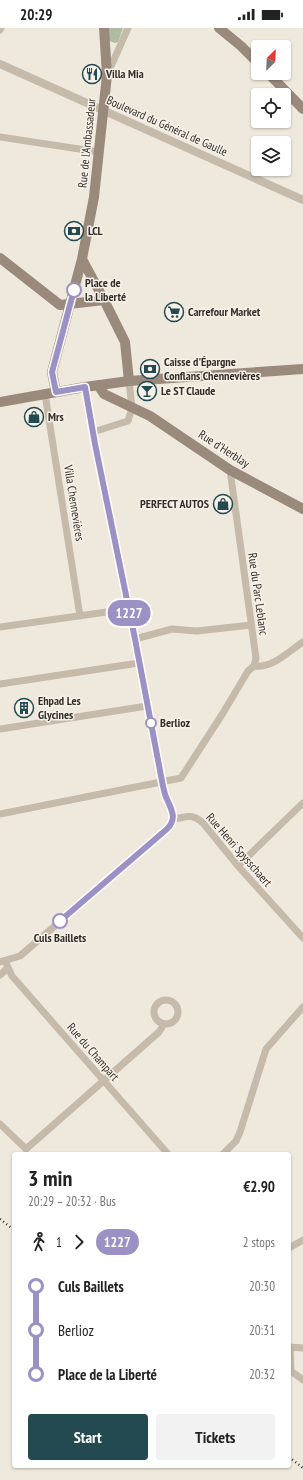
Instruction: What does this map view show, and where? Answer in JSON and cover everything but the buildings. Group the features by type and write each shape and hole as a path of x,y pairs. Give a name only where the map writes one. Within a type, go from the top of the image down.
{"main road":[{"name":"Rue de l'Ambassadeur","path":"82,259 94,197 107,75 104,28"},
{"path":"219,28 251,56"},
{"path":"275,80 303,109"},
{"path":"0,258 57,304 60,305 104,300"},
{"path":"82,259 124,342 129,381"},
{"path":"56,392 52,372 82,259"},
{"path":"0,402 129,381 303,369"},
{"path":"98,385 104,394 132,408"},
{"name":"Rue d'Herblay","path":"132,408 150,416 230,470 303,509"}],"street":[{"path":"107,75 128,28"},
{"path":"106,46 119,48"},
{"name":"Boulevard du Général de Gaulle","path":"0,64 303,200"},
{"path":"0,137 99,152"},
{"path":"93,432 128,421 132,408 129,381"},
{"path":"0,975 4,964 20,956 167,829 172,824 174,819 172,807 166,795 162,781 85,387"},
{"name":"Villa Chennevières","path":"45,394 80,616"},
{"name":"Rue du Parc Leblanc","path":"230,470 256,658 254,666"},
{"path":"0,627 128,608"},
{"path":"135,639 172,629 197,631 251,625"},
{"path":"0,814 181,778 248,671 254,666 262,667 270,664 303,642"},
{"path":"0,684 139,663"},
{"path":"0,729 147,706"},
{"path":"238,866 303,803"},
{"name":"Rue Henri Spysschaert","path":"174,819 192,816 198,818 238,866 303,938"},
{"name":"Rue du Champart","path":"4,964 12,976 166,1152"},
{"path":"226,1152 236,1141 240,1132 266,1049 303,1007"},
{"path":"0,1124 26,1149 158,1032 164,1024"},
{"path":"291,1247 303,1240"},
{"path":"291,1347 303,1348"},
{"path":"291,1371 303,1380"}],"green space":[{"path":"107,28 123,28 118,42 115,43 109,41"}],"railway":[{"path":"0,1219 12,1228"},
{"path":"291,1459 303,1468"}],"bus line":[{"name":"1227","path":"60,921 167,829 172,824 174,819 172,807 166,795 162,781 85,387 56,392 54,384 52,372 74,290"}],"place":[{"name":"Villa Mia","path":"92,74"},
{"name":"LCL","path":"74,231"},
{"name":"Place de la Liberté","path":"74,290"},
{"name":"Carrefour Market","path":"174,312"},
{"name":"Caisse d'Épargne Conflans Chennevières","path":"150,369"},
{"name":"Le ST Claude","path":"147,391"},
{"name":"Mrs","path":"34,417"},
{"name":"PERFECT AUTOS","path":"223,504"},
{"name":"Ehpad Les Glycines","path":"24,708"},
{"name":"Berlioz","path":"151,723"},
{"name":"Culs Baillets","path":"60,921"}]}
